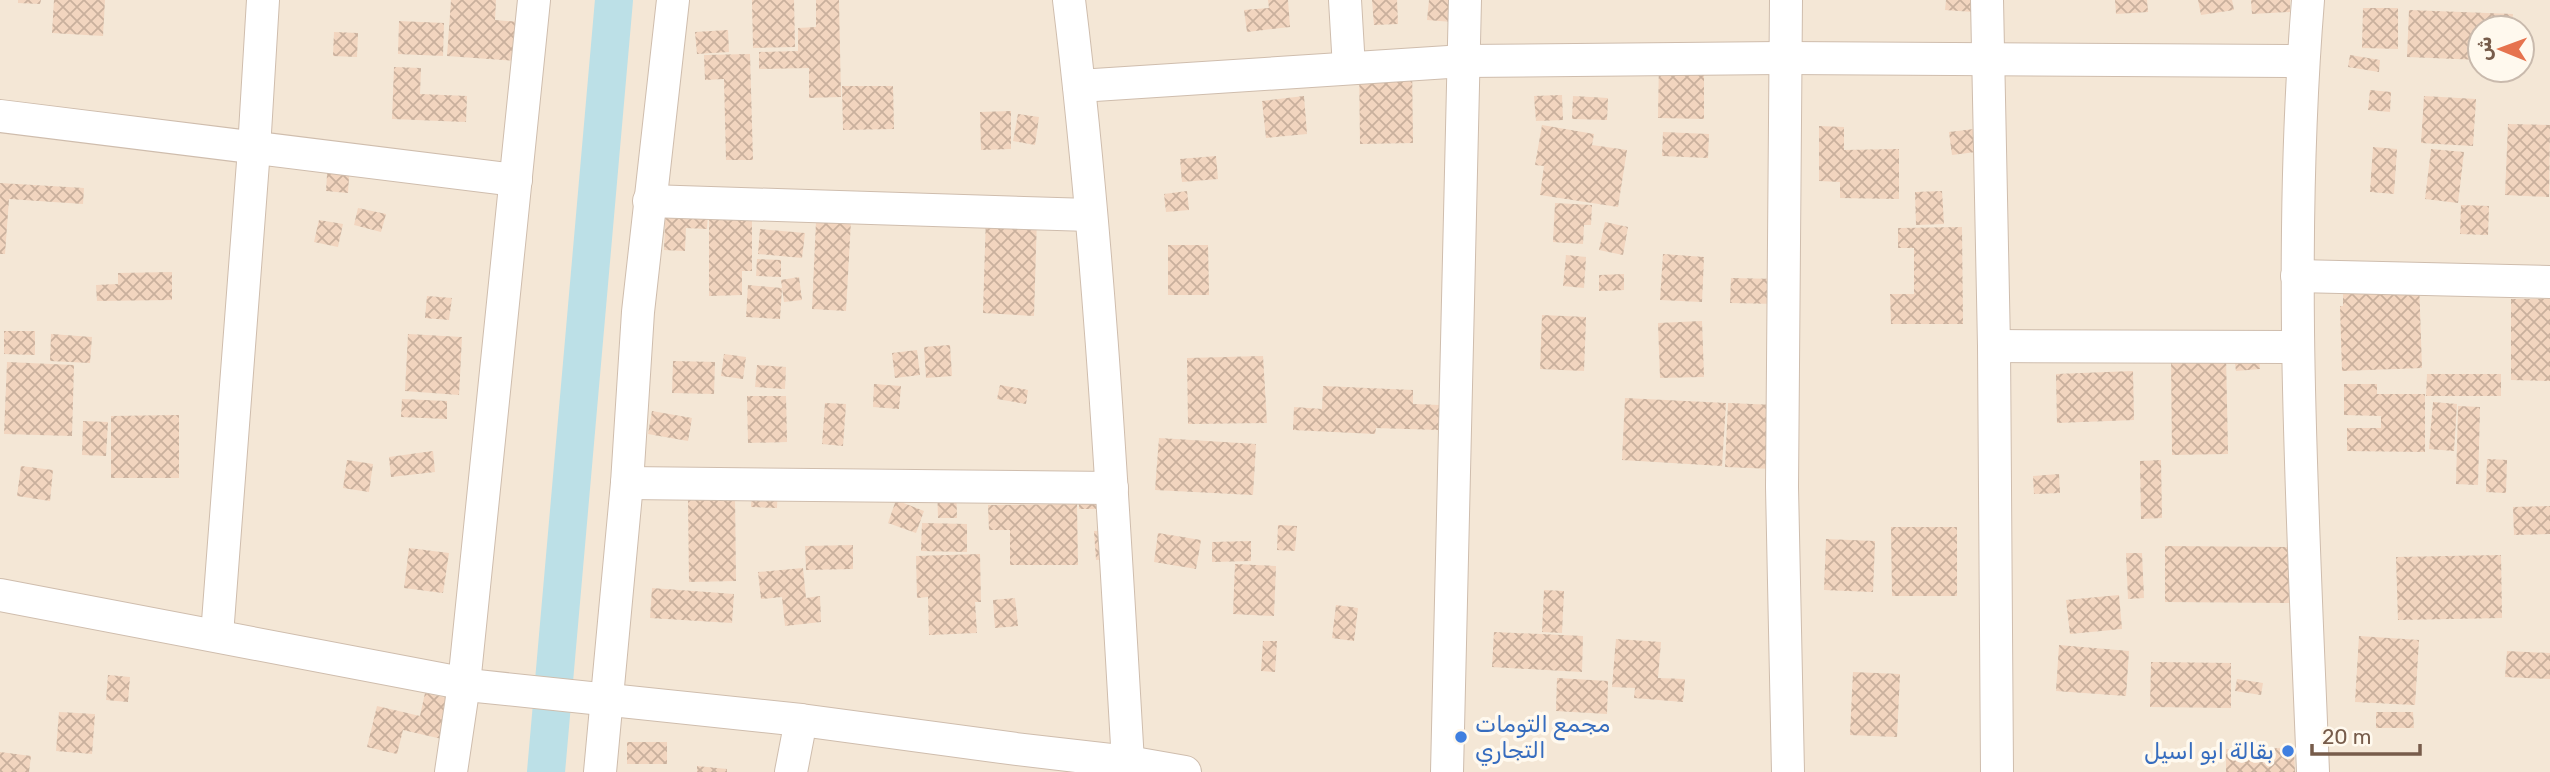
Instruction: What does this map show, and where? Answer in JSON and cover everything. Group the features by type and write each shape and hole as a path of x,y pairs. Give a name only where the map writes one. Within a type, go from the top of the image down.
{"street":[{"path":"217,635 263,0"},
{"path":"451,772 470,685 534,0"},
{"path":"600,772 599,698 626,483 638,312 673,0"},
{"path":"1069,0 1079,86 1112,488 1128,762"},
{"path":"1345,0 1349,68"},
{"path":"1447,772 1465,0"},
{"path":"1786,0 1783,486 1788,772"},
{"path":"1987,0 1994,346 1997,772"},
{"path":"2308,0 2303,61 2296,347 2313,772"},
{"path":"1079,86 1464,61 1786,58 2303,61"},
{"path":"0,116 516,180"},
{"path":"649,201 1090,215"},
{"path":"2297,276 2550,282"},
{"path":"1994,346 2296,347"},
{"path":"626,483 1112,488"},
{"path":"0,595 470,685 801,720 1014,761 1128,762 1185,772"},
{"path":"791,772 801,720"}],"shaded area":[{"path":"0,0 2550,0 2550,772 0,772"}],"building":[{"path":"18,0 41,0 40,4 18,3"},
{"path":"54,0 105,0 103,36 52,33"},
{"path":"451,0 496,0 495,20 520,22 517,61 447,56"},
{"path":"752,0 794,0 795,47 753,48"},
{"path":"816,0 839,0 841,97 809,98 809,68 759,69 759,52 798,51 798,28 816,27"},
{"path":"1268,0 1288,0 1290,27 1247,32 1244,10 1269,8"},
{"path":"1372,0 1397,0 1398,24 1374,25"},
{"path":"1429,0 1453,0 1452,22 1427,20"},
{"path":"1946,0 1988,0 1987,13 1945,10"},
{"path":"2115,0 2147,0 2148,12 2116,14"},
{"path":"2198,0 2232,0 2234,10 2201,15"},
{"path":"2251,0 2290,0 2290,12 2252,14"},
{"path":"2363,8 2398,8 2398,49 2362,48"},
{"path":"2409,10 2513,14 2466,14 2466,59 2407,57"},
{"path":"399,21 444,23 443,56 398,54"},
{"path":"728,30 729,52 697,54 695,32"},
{"path":"334,32 358,33 357,57 333,56"},
{"path":"750,54 753,160 726,160 724,79 705,80 704,55"},
{"path":"2350,55 2380,60 2379,72 2348,67"},
{"path":"1659,58 1704,59 1704,119 1658,118"},
{"path":"1412,62 1413,143 1360,144 1359,63"},
{"path":"394,67 421,68 420,94 467,96 466,122 392,119"},
{"path":"842,86 893,86 894,129 843,130"},
{"path":"2370,90 2391,92 2390,112 2368,110"},
{"path":"1562,95 1563,120 1536,121 1534,96"},
{"path":"1304,96 1307,134 1266,138 1262,101"},
{"path":"1573,96 1608,98 1607,120 1572,119"},
{"path":"2424,96 2476,99 2473,146 2421,143"},
{"path":"1011,111 1011,149 981,150 980,112"},
{"path":"1018,114 1039,117 1035,145 1013,141"},
{"path":"2508,124 2550,125 2549,197 2505,195"},
{"path":"1542,125 1594,134 1592,145 1627,150 1618,207 1540,195 1544,166 1535,165"},
{"path":"1819,126 1844,127 1844,150 1899,149 1899,199 1840,198 1840,182 1819,181"},
{"path":"1974,129 1976,152 1952,155 1949,132"},
{"path":"1663,132 1709,134 1708,158 1662,156"},
{"path":"2373,147 2397,149 2394,194 2370,192"},
{"path":"2431,149 2464,152 2458,203 2425,199"},
{"path":"1216,156 1218,179 1182,182 1180,159"},
{"path":"328,160 350,161 348,193 326,191"},
{"path":"0,183 84,188 83,204 9,199 5,254 0,254"},
{"path":"1187,191 1189,210 1166,212 1164,194"},
{"path":"1942,191 1944,224 1916,225 1915,192"},
{"path":"666,198 709,200 707,229 686,228 685,251 664,250"},
{"path":"817,200 852,202 846,311 812,309"},
{"path":"1555,203 1592,205 1591,225 1584,225 1583,244 1553,242"},
{"path":"2461,205 2489,206 2488,235 2460,234"},
{"path":"358,208 386,214 381,232 354,225"},
{"path":"709,212 752,212 752,271 742,271 742,295 709,296"},
{"path":"986,215 1037,217 1034,316 983,313"},
{"path":"319,220 343,224 338,247 314,242"},
{"path":"1605,222 1628,227 1623,255 1599,250"},
{"path":"1962,227 1963,324 1891,324 1890,294 1914,294 1914,248 1898,248 1898,228"},
{"path":"760,229 805,233 802,258 758,254"},
{"path":"1168,245 1208,245 1209,295 1168,295"},
{"path":"1663,254 1704,257 1702,302 1660,300"},
{"path":"1566,255 1586,257 1584,288 1563,286"},
{"path":"757,259 781,260 781,277 756,276"},
{"path":"172,272 172,300 97,301 96,285 118,284 118,273"},
{"path":"1624,274 1624,290 1599,291 1599,275"},
{"path":"799,277 802,300 784,302 781,280"},
{"path":"1731,278 1778,279 1778,304 1730,303"},
{"path":"2419,281 2422,368 2342,371 2340,306 2343,306 2343,283"},
{"path":"748,285 782,288 780,319 746,317"},
{"path":"427,296 452,298 449,320 425,318"},
{"path":"2511,299 2550,299 2550,381 2511,380"},
{"path":"1542,315 1586,317 1584,371 1540,369"},
{"path":"1702,321 1704,377 1660,378 1658,323"},
{"path":"4,331 35,331 35,355 4,354"},
{"path":"51,334 92,337 90,363 50,361"},
{"path":"408,334 462,337 459,395 405,391"},
{"path":"950,345 952,376 926,378 924,347"},
{"path":"2258,347 2260,369 2236,371 2233,350"},
{"path":"917,350 920,375 895,378 892,353"},
{"path":"724,354 746,357 743,379 721,376"},
{"path":"2226,354 2228,454 2172,455 2171,355"},
{"path":"1263,356 1267,423 1188,424 1187,358"},
{"path":"673,361 715,362 714,394 672,393"},
{"path":"7,362 74,365 72,436 4,434"},
{"path":"757,365 786,367 785,389 755,387"},
{"path":"2133,371 2134,420 2057,423 2056,374"},
{"path":"2427,374 2501,374 2501,396 2426,396"},
{"path":"874,384 901,386 899,409 873,407"},
{"path":"2344,384 2377,384 2377,394 2425,394 2425,452 2347,451 2347,428 2381,428 2381,416 2344,415"},
{"path":"1000,385 1028,390 1026,404 997,399"},
{"path":"1323,386 1413,390 1413,404 1440,405 1439,430 1376,428 1375,434 1293,430 1294,407 1322,409"},
{"path":"747,396 786,396 787,442 748,443"},
{"path":"1625,398 1726,403 1722,466 1622,460"},
{"path":"402,399 447,401 447,419 401,417"},
{"path":"2433,402 2457,404 2454,451 2429,449"},
{"path":"825,403 846,404 843,446 822,444"},
{"path":"1728,403 1776,405 1773,469 1725,467"},
{"path":"2458,406 2480,407 2478,485 2456,484"},
{"path":"652,411 692,418 688,441 648,434"},
{"path":"179,415 179,478 111,478 111,416"},
{"path":"83,421 108,422 106,456 82,455"},
{"path":"1159,438 1256,444 1253,495 1155,490"},
{"path":"433,451 435,472 391,477 389,457"},
{"path":"2487,459 2507,460 2506,493 2486,492"},
{"path":"347,460 373,464 369,492 343,488"},
{"path":"2161,460 2162,518 2141,519 2140,461"},
{"path":"21,466 53,470 50,501 17,496"},
{"path":"2059,474 2060,493 2034,494 2033,476"},
{"path":"956,481 957,518 938,518 937,482"},
{"path":"752,482 778,483 777,508 751,507"},
{"path":"1079,490 1114,509 1079,509"},
{"path":"735,495 736,581 689,582 688,496"},
{"path":"896,500 924,511 916,533 888,523"},
{"path":"1077,504 1078,565 1010,565 1010,530 989,530 988,505"},
{"path":"2550,506 2550,534 2514,535 2513,507"},
{"path":"922,523 967,524 967,552 921,551"},
{"path":"1278,525 1297,526 1295,551 1277,550"},
{"path":"1891,527 1957,527 1957,596 1892,596"},
{"path":"1118,530 1119,558 1096,560 1094,531"},
{"path":"1158,533 1201,540 1196,569 1154,562"},
{"path":"1826,539 1875,541 1873,592 1824,590"},
{"path":"1251,541 1251,561 1212,562 1212,542"},
{"path":"853,545 853,569 806,570 805,546"},
{"path":"2165,546 2301,547 2300,603 2165,602"},
{"path":"409,548 449,553 443,593 404,588"},
{"path":"2126,553 2142,553 2144,598 2128,599"},
{"path":"980,554 981,602 975,602 977,633 929,635 928,597 917,598 916,556"},
{"path":"2501,555 2502,618 2398,620 2396,557"},
{"path":"1235,564 1276,566 1274,616 1233,614"},
{"path":"803,568 806,598 820,596 821,622 785,626 782,597 761,599 758,572"},
{"path":"652,588 734,594 732,623 650,618"},
{"path":"1544,590 1564,591 1562,633 1542,632"},
{"path":"2119,595 2122,629 2070,634 2066,600"},
{"path":"1015,598 1018,626 995,628 993,600"},
{"path":"1336,605 1358,608 1354,641 1332,638"},
{"path":"1494,632 1583,636 1582,672 1492,667"},
{"path":"2359,636 2419,640 2415,705 2355,702"},
{"path":"1616,639 1661,642 1658,678 1685,679 1683,702 1634,698 1635,688 1612,687"},
{"path":"1263,641 1277,641 1275,672 1261,671"},
{"path":"2059,645 2129,651 2126,696 2056,691"},
{"path":"2507,651 2550,653 2550,679 2505,677"},
{"path":"2151,662 2231,663 2231,708 2150,707"},
{"path":"1853,672 1900,674 1897,737 1850,735"},
{"path":"108,675 130,677 128,702 106,700"},
{"path":"1557,678 1608,681 1607,714 1556,711"},
{"path":"2237,679 2263,683 2261,695 2235,691"},
{"path":"425,693 468,703 459,743 403,730 397,754 367,747 377,706 420,716"},
{"path":"59,712 95,714 92,754 56,751"},
{"path":"2376,712 2413,712 2414,728 2376,728"},
{"path":"627,742 667,742 667,764 627,764"},
{"path":"2294,748 2295,772 2226,772 2226,749"},
{"path":"0,752 31,756 29,772 0,772"},
{"path":"697,766 727,769 727,772 697,772"}],"waterway":[{"path":"546,772 614,0"}],"place":[{"name":"مجمع التومات التجاري","path":"1461,737"},
{"name":"بقالة ابو اسيل","path":"2288,751"}]}
